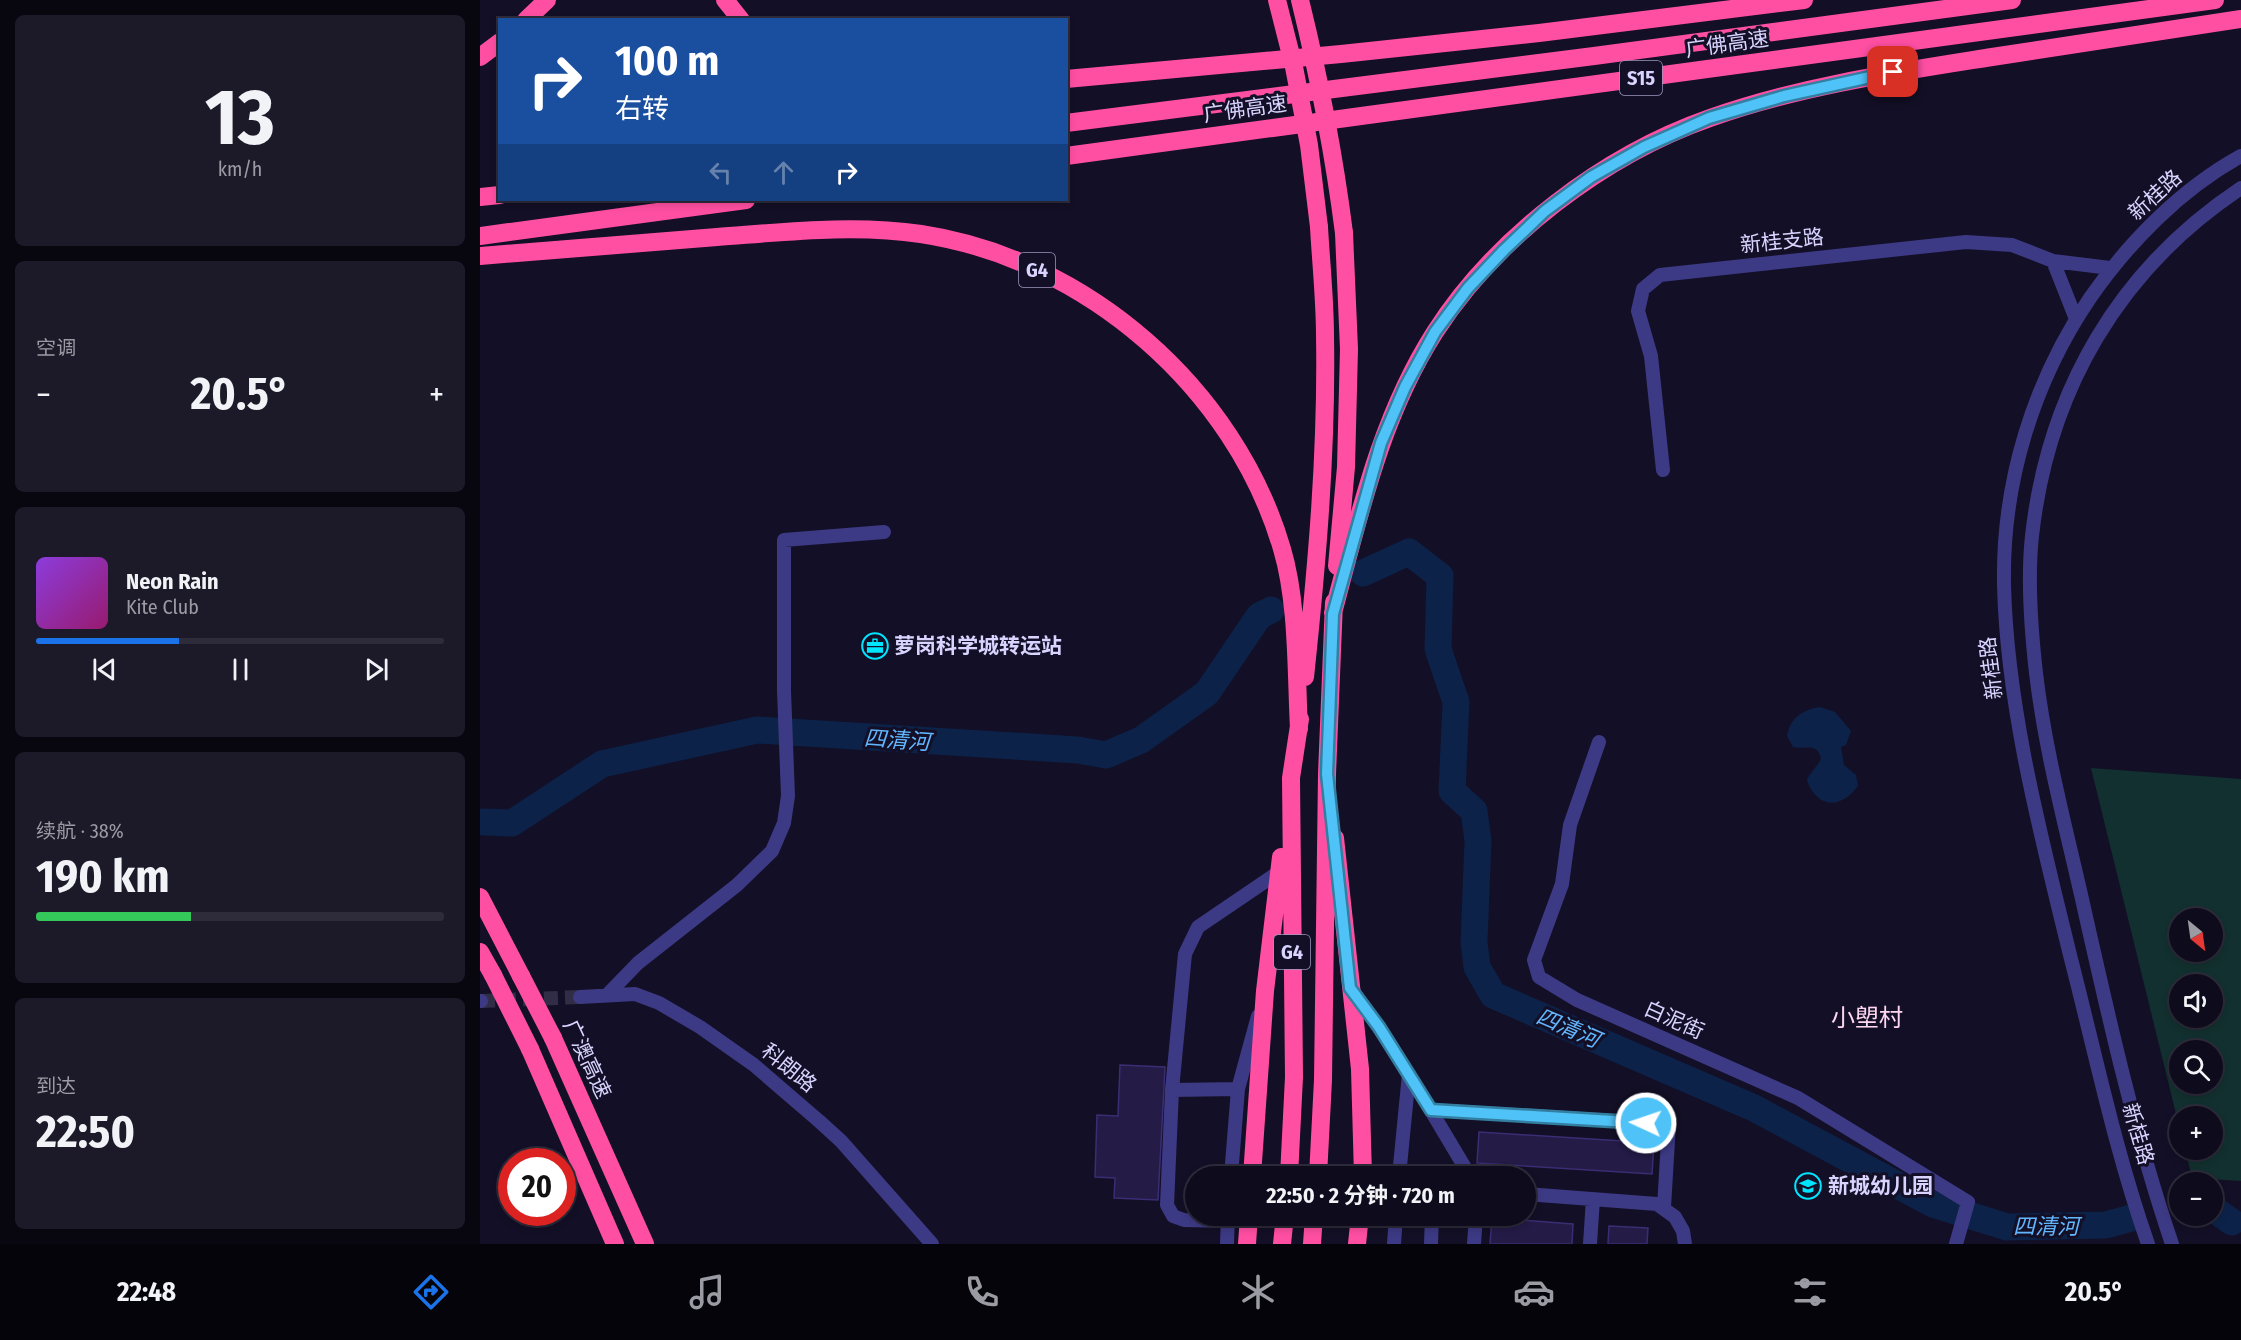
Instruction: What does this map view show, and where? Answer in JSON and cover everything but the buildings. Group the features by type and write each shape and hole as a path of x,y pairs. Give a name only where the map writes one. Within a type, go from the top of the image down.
{"highway":[{"path":"528,18 547,0"},
{"path":"725,0 739,18"},
{"path":"1277,0 1310,145 1319,227 1325,335 1324,430 1317,565 1299,729"},
{"name":"G4","path":"1300,0 1317,67 1334,159 1344,233 1349,361 1346,467 1333,614 1327,774 1323,1080 1319,1166"},
{"path":"1068,79 1469,41 1804,0"},
{"name":"广佛高速","path":"1068,123 1605,55 2012,0"},
{"name":"广佛高速","path":"1068,156 2215,0"},
{"path":"1333,614 1381,443 1405,387 1435,332 1468,288 1504,250 1545,211 1591,177 1644,147 1709,118 1784,96 1893,72 2241,19"},
{"path":"480,57 498,44"},
{"path":"480,197 498,195"},
{"path":"480,236 739,201"},
{"name":"G4","path":"480,256 786,232 864,229 922,234 977,247 1023,263 1070,286 1110,311 1172,365 1230,437 1250,472 1282,549 1291,592 1299,729 1291,778 1294,1077 1289,1166"},
{"path":"1327,774 1360,1069 1363,1166"},
{"path":"1253,1166 1264,991 1291,778"},
{"name":"广澳高速","path":"480,897 553,1038 644,1239"},
{"path":"480,952 530,1049 615,1244"},
{"path":"1247,1244 1248,1226"},
{"path":"1282,1244 1284,1226"},
{"path":"1311,1244 1313,1226"},
{"path":"1357,1244 1359,1226"}],"street":[{"name":"新桂路","path":"2148,1244 2105,1094 2042,840 2012,682 2004,584 2006,543 2016,467 2040,390 2057,350 2110,268 2166,210 2196,186 2241,156"},
{"name":"新桂路","path":"2172,1244 2148,1167 2116,1044 2051,761 2036,674 2031,619 2032,536 2052,437 2081,363 2097,336 2131,286 2161,252 2216,205 2241,188"},
{"name":"新桂支路","path":"1663,471 1651,356 1638,311 1643,289 1660,275 1966,242 2013,245 2053,261 2110,268"},
{"path":"2053,261 2076,319"},
{"path":"606,995 638,963 738,885 772,851 784,823 788,796 784,701 784,540 884,532"},
{"name":"白泥街","path":"1599,742 1570,825 1562,884 1534,960 1539,977 1577,1000 1798,1098 1968,1202 1956,1244"},
{"path":"1185,1220 1173,1216 1167,1205 1172,1090 1185,954 1198,927 1280,872"},
{"path":"1350,988 1379,1027 1464,1166"},
{"path":"1232,1166 1238,1089 1264,991"},
{"name":"科朗路","path":"580,997 635,994 659,1003 700,1027 754,1065 795,1098 841,1141 932,1244"},
{"path":"1400,1166 1409,1074"},
{"path":"1172,1090 1238,1089"},
{"path":"1431,1110 1669,1124 1664,1208"},
{"path":"1536,1195 1645,1202 1664,1208 1675,1217 1683,1231 1685,1244"},
{"path":"1590,1244 1593,1199"},
{"path":"1227,1244 1228,1226"},
{"path":"1394,1244 1395,1226"},
{"path":"1431,1244 1432,1226"},
{"path":"1474,1244 1475,1226"}],"green space":[{"path":"2091,768 2241,779 2241,1181 2223,1180 2223,1172 2191,1172 2188,1160 2223,1160 2223,1106 2174,1106 2171,1094 2223,1094 2223,1040 2169,1040 2169,1085"}],"water":[{"path":"1820,707 1835,712 1851,731 1846,745 1841,747 1844,765 1856,775 1858,786 1844,799 1830,803 1817,797 1807,781 1821,758 1819,753 1813,748 1793,747 1787,736 1791,724 1798,716"}],"waterway":[{"name":"四清河","path":"1363,573 1409,552 1440,576 1438,649 1456,702 1452,791 1474,811 1478,841 1474,942 1477,967 1493,995 1754,1108 1933,1204 2007,1227 2106,1225 2131,1218"},
{"name":"四清河","path":"484,822 512,823 602,764 757,730 1078,750 1106,755 1141,740 1207,693 1259,616 1271,610"},
{"name":"四清河","path":"2223,1216 2232,1222"}],"tunnel":[{"path":"481,1001 580,997"}],"place":[{"name":"萝岗科学城转运站","path":"875,646"},
{"name":"新城幼儿园","path":"1808,1186"}],"district":[{"name":"小塱村","path":"1867,1018"}],"route":[{"path":"1646,1123 1431,1110 1379,1027 1350,988 1327,774 1333,614 1363,500 1381,443 1405,387 1435,332 1468,288 1504,250 1545,211 1591,177 1644,147 1709,118 1784,96 1893,72"}]}
